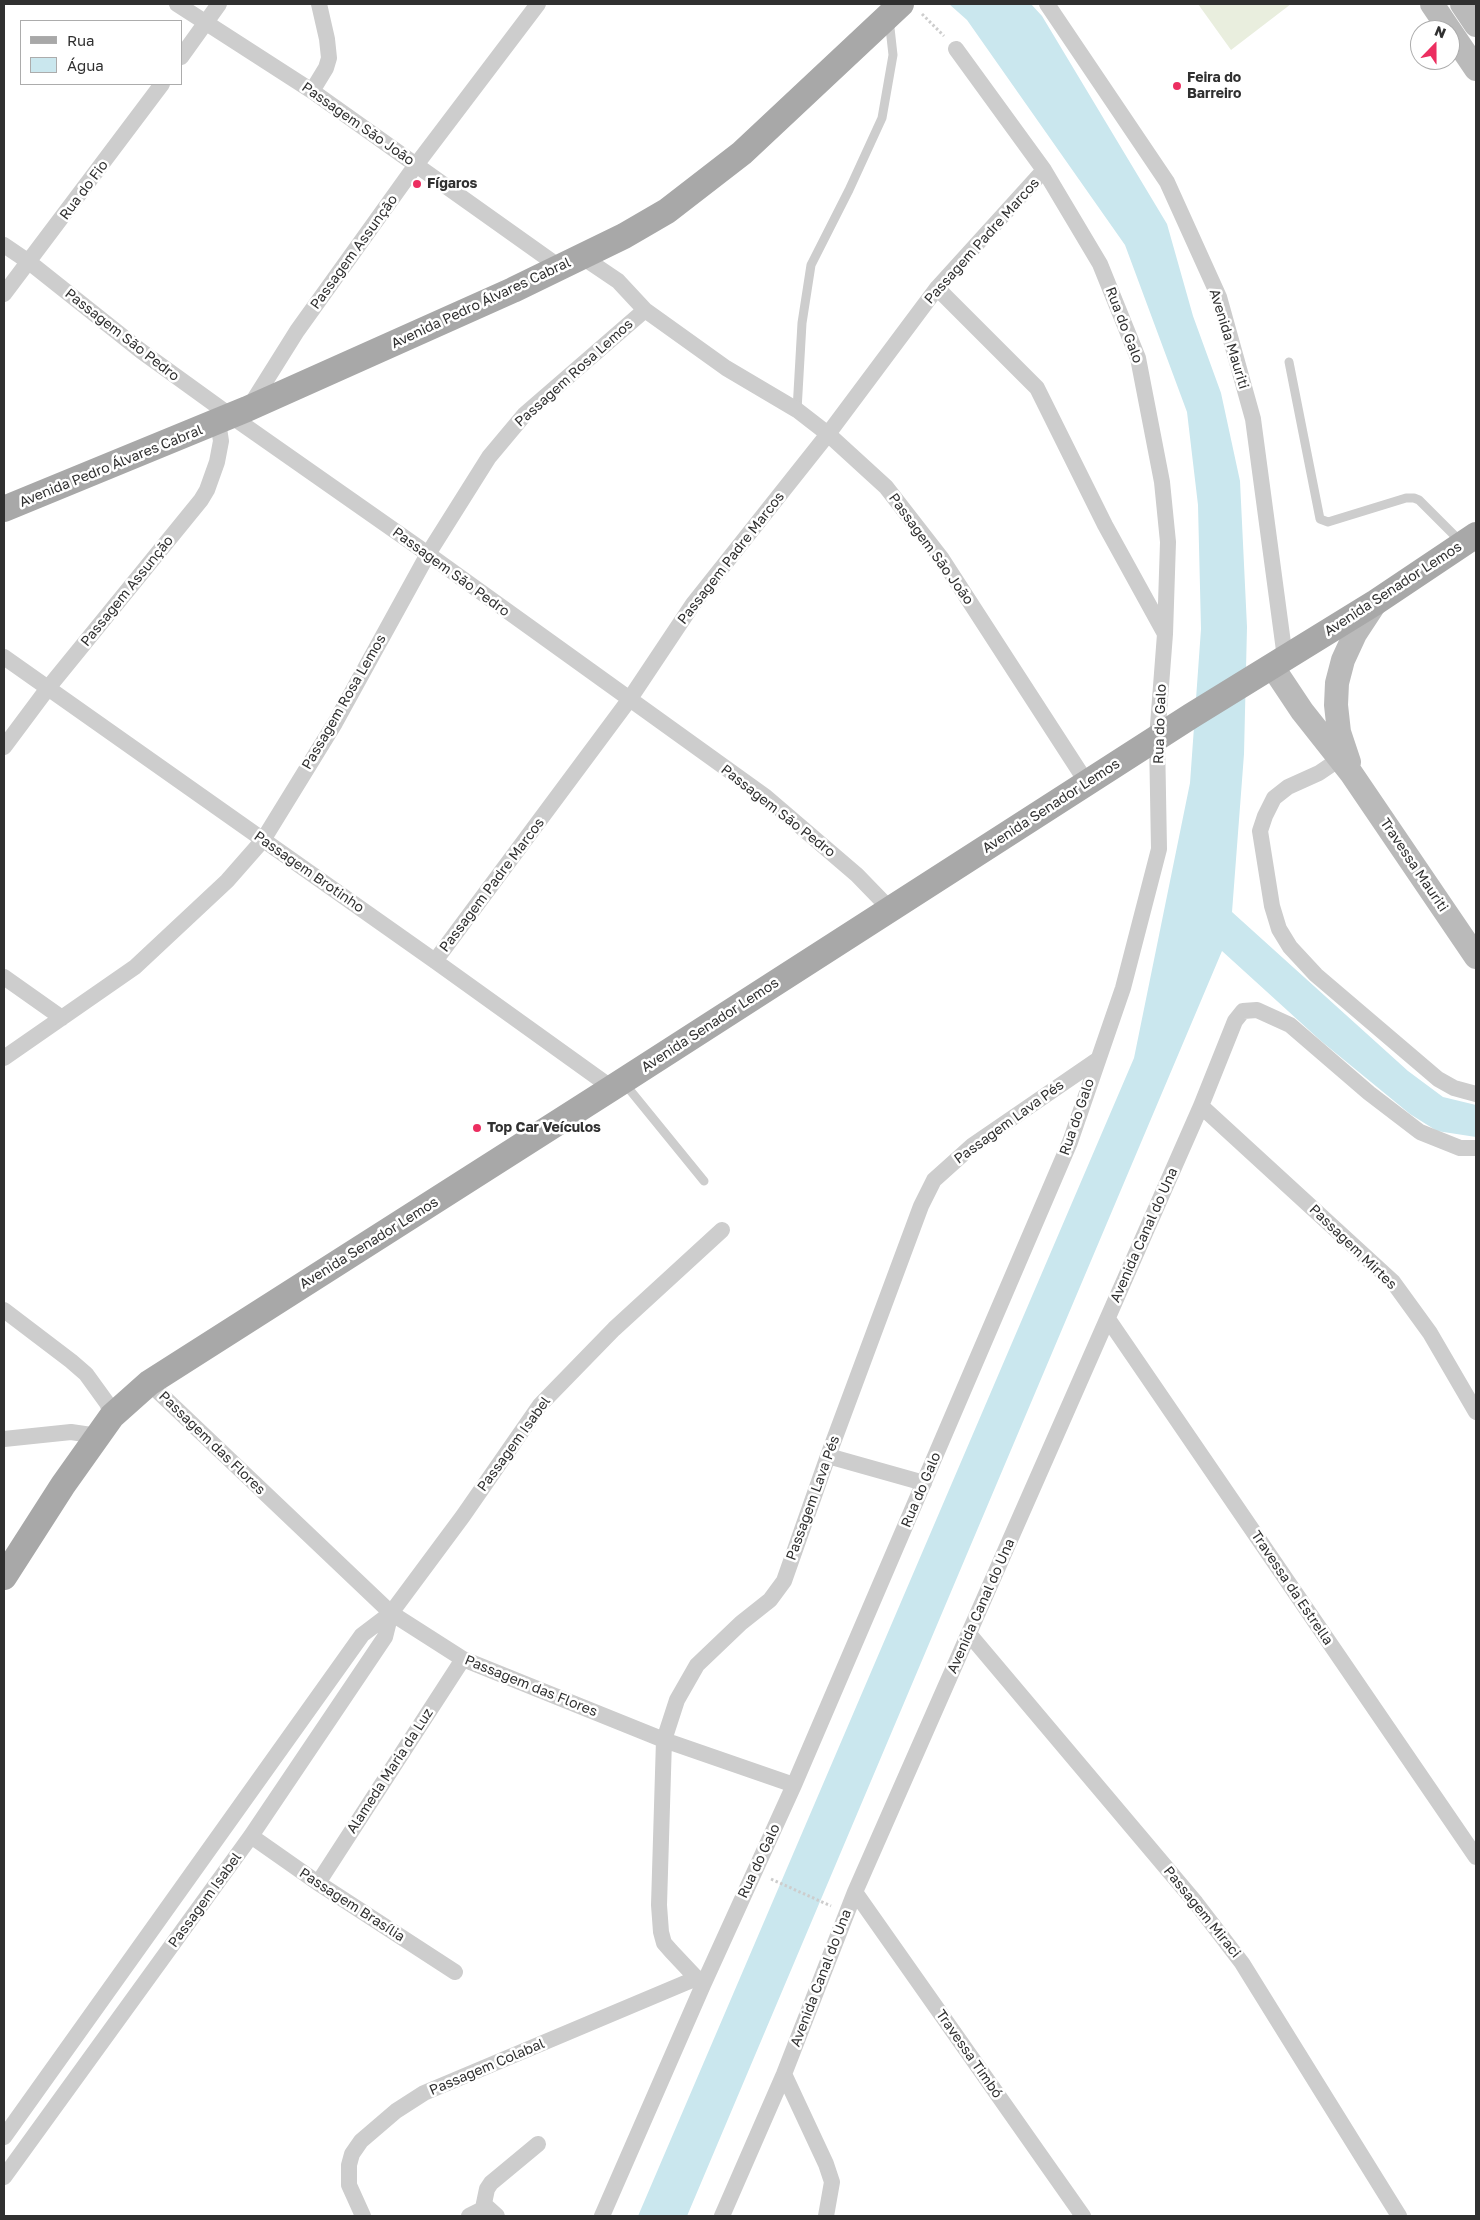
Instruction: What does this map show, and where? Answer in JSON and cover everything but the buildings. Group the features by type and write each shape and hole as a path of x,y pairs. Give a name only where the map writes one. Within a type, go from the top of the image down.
{"main road":[{"path":"1432,4 1443,20"},
{"name":"Avenida Pedro Álvares Cabral","path":"4,509 232,416 571,262 624,236 667,211 742,153 903,10"},
{"path":"1455,20 1469,14"},
{"path":"1460,45 1476,69"},
{"name":"Avenida Senador Lemos","path":"4,1577 63,1485 105,1426 149,1382 618,1085 890,908 1157,738 1376,602 1470,540"},
{"name":"Travessa Mauriti","path":"1346,762 1339,732 1336,705 1337,682 1343,660 1355,634 1376,602"},
{"name":"Travessa Mauriti","path":"1271,666 1302,711 1346,762 1474,947"}],"street":[{"name":"Passagem São João","path":"177,4 312,91 416,165 571,262 618,281 645,310 726,368 797,410 828,434 886,487 942,559 1087,784"},
{"path":"182,56 219,4"},
{"path":"312,91 326,68 328,58 328,45 319,4"},
{"name":"Passagem Assunção","path":"4,747 48,688 201,500 210,484 218,462 221,441 232,416 297,331 416,165 538,4"},
{"name":"Avenida Mauriti","path":"1047,4 1166,182 1219,297 1253,419 1271,666"},
{"name":"Rua do Galo","path":"602,2216 700,1981 754,1872 794,1785 1070,1142 1123,988 1160,849 1157,738 1165,634 1168,542 1162,482 1138,358 1100,264 1044,170 956,49"},
{"name":"Rua do Fio","path":"4,294 161,85"},
{"name":"Passagem Padre Marcos","path":"435,961 629,700 693,604 828,434 937,288 1044,170"},
{"name":"Passagem São Pedro","path":"4,245 29,262 141,351 766,797 857,875 890,908"},
{"path":"937,288 1037,388 1105,524 1165,634"},
{"name":"Passagem Rosa Lemos","path":"4,1058 135,967 227,882 263,840 335,723 428,554 489,457 532,408 645,310"},
{"name":"Passagem Brotinho","path":"4,657 435,961 618,1085"},
{"path":"1346,762 1288,786 1274,798 1265,816 1260,831 1272,906 1279,929 1290,947 1316,975 1438,1079 1454,1088 1476,1094"},
{"path":"4,977 62,1018"},
{"name":"Avenida Canal do Una","path":"722,2216 784,2074 855,1892 1201,1106 1235,1021 1243,1011 1257,1010 1290,1025 1369,1092 1420,1132 1460,1148 1476,1148"},
{"name":"Passagem Lava Pés","path":"700,1981 664,1943 661,1932 659,1905 664,1740 677,1700 697,1665 741,1623 770,1600 784,1581 828,1456 921,1206 934,1180 973,1144 1097,1060"},
{"name":"Passagem Mirtes","path":"1201,1106 1393,1282 1430,1333 1476,1412"},
{"name":"Passagem Isabel","path":"4,2137 362,1635 390,1613 463,1516 540,1405 614,1329 722,1230"},
{"path":"4,1310 86,1374 107,1403 105,1426 71,1432 4,1439"},
{"name":"Travessa da Estrella","path":"1108,1319 1476,1858"},
{"name":"Passagem das Flores","path":"149,1382 390,1613 463,1659 664,1740 794,1785"},
{"path":"828,1456 924,1483"},
{"name":"Passagem Isabel","path":"4,2177 251,1836 384,1637 390,1613"},
{"name":"Passagem Miraci","path":"969,1634 1196,1903 1242,1963 1399,2216"},
{"name":"Alameda Maria da Luz","path":"318,1883 463,1659"},
{"name":"Passagem Brasília","path":"251,1836 318,1883 455,1972"},
{"name":"Travessa Timbó","path":"855,1892 1083,2216"},
{"name":"Passagem Colabal","path":"363,2216 349,2184 349,2165 352,2154 361,2141 396,2111 424,2093 700,1981"},
{"path":"784,2074 826,2164 832,2182 826,2216"},
{"path":"476,2212 491,2183 538,2144"},
{"path":"476,2212 491,2209 497,2216"}],"lane":[{"path":"797,410 802,323 811,265 849,190 882,118 903,10"},
{"path":"1289,362 1320,519 1328,522 1406,498 1414,498 1470,540"},
{"path":"618,1085 704,1181"}],"path":[{"path":"903,10 956,49"},
{"path":"754,1872 847,1913"}],"green space":[{"path":"1198,4 1291,4 1231,50"}],"water":[{"path":"949,4 1031,4 1042,16 1167,224 1193,316 1221,393 1240,481 1247,627 1244,754 1232,912 1408,1071 1443,1097 1476,1105 1476,1137 1437,1131 1410,1114 1321,1041 1222,951 687,2216 638,2216 1134,1058 1190,783 1201,629 1198,505 1187,412 1125,245 967,20"}],"place":[{"name":"Feira do Barreiro","path":"1177,86"},
{"name":"Fígaros","path":"417,184"},
{"name":"Top Car Veículos","path":"477,1128"}]}
